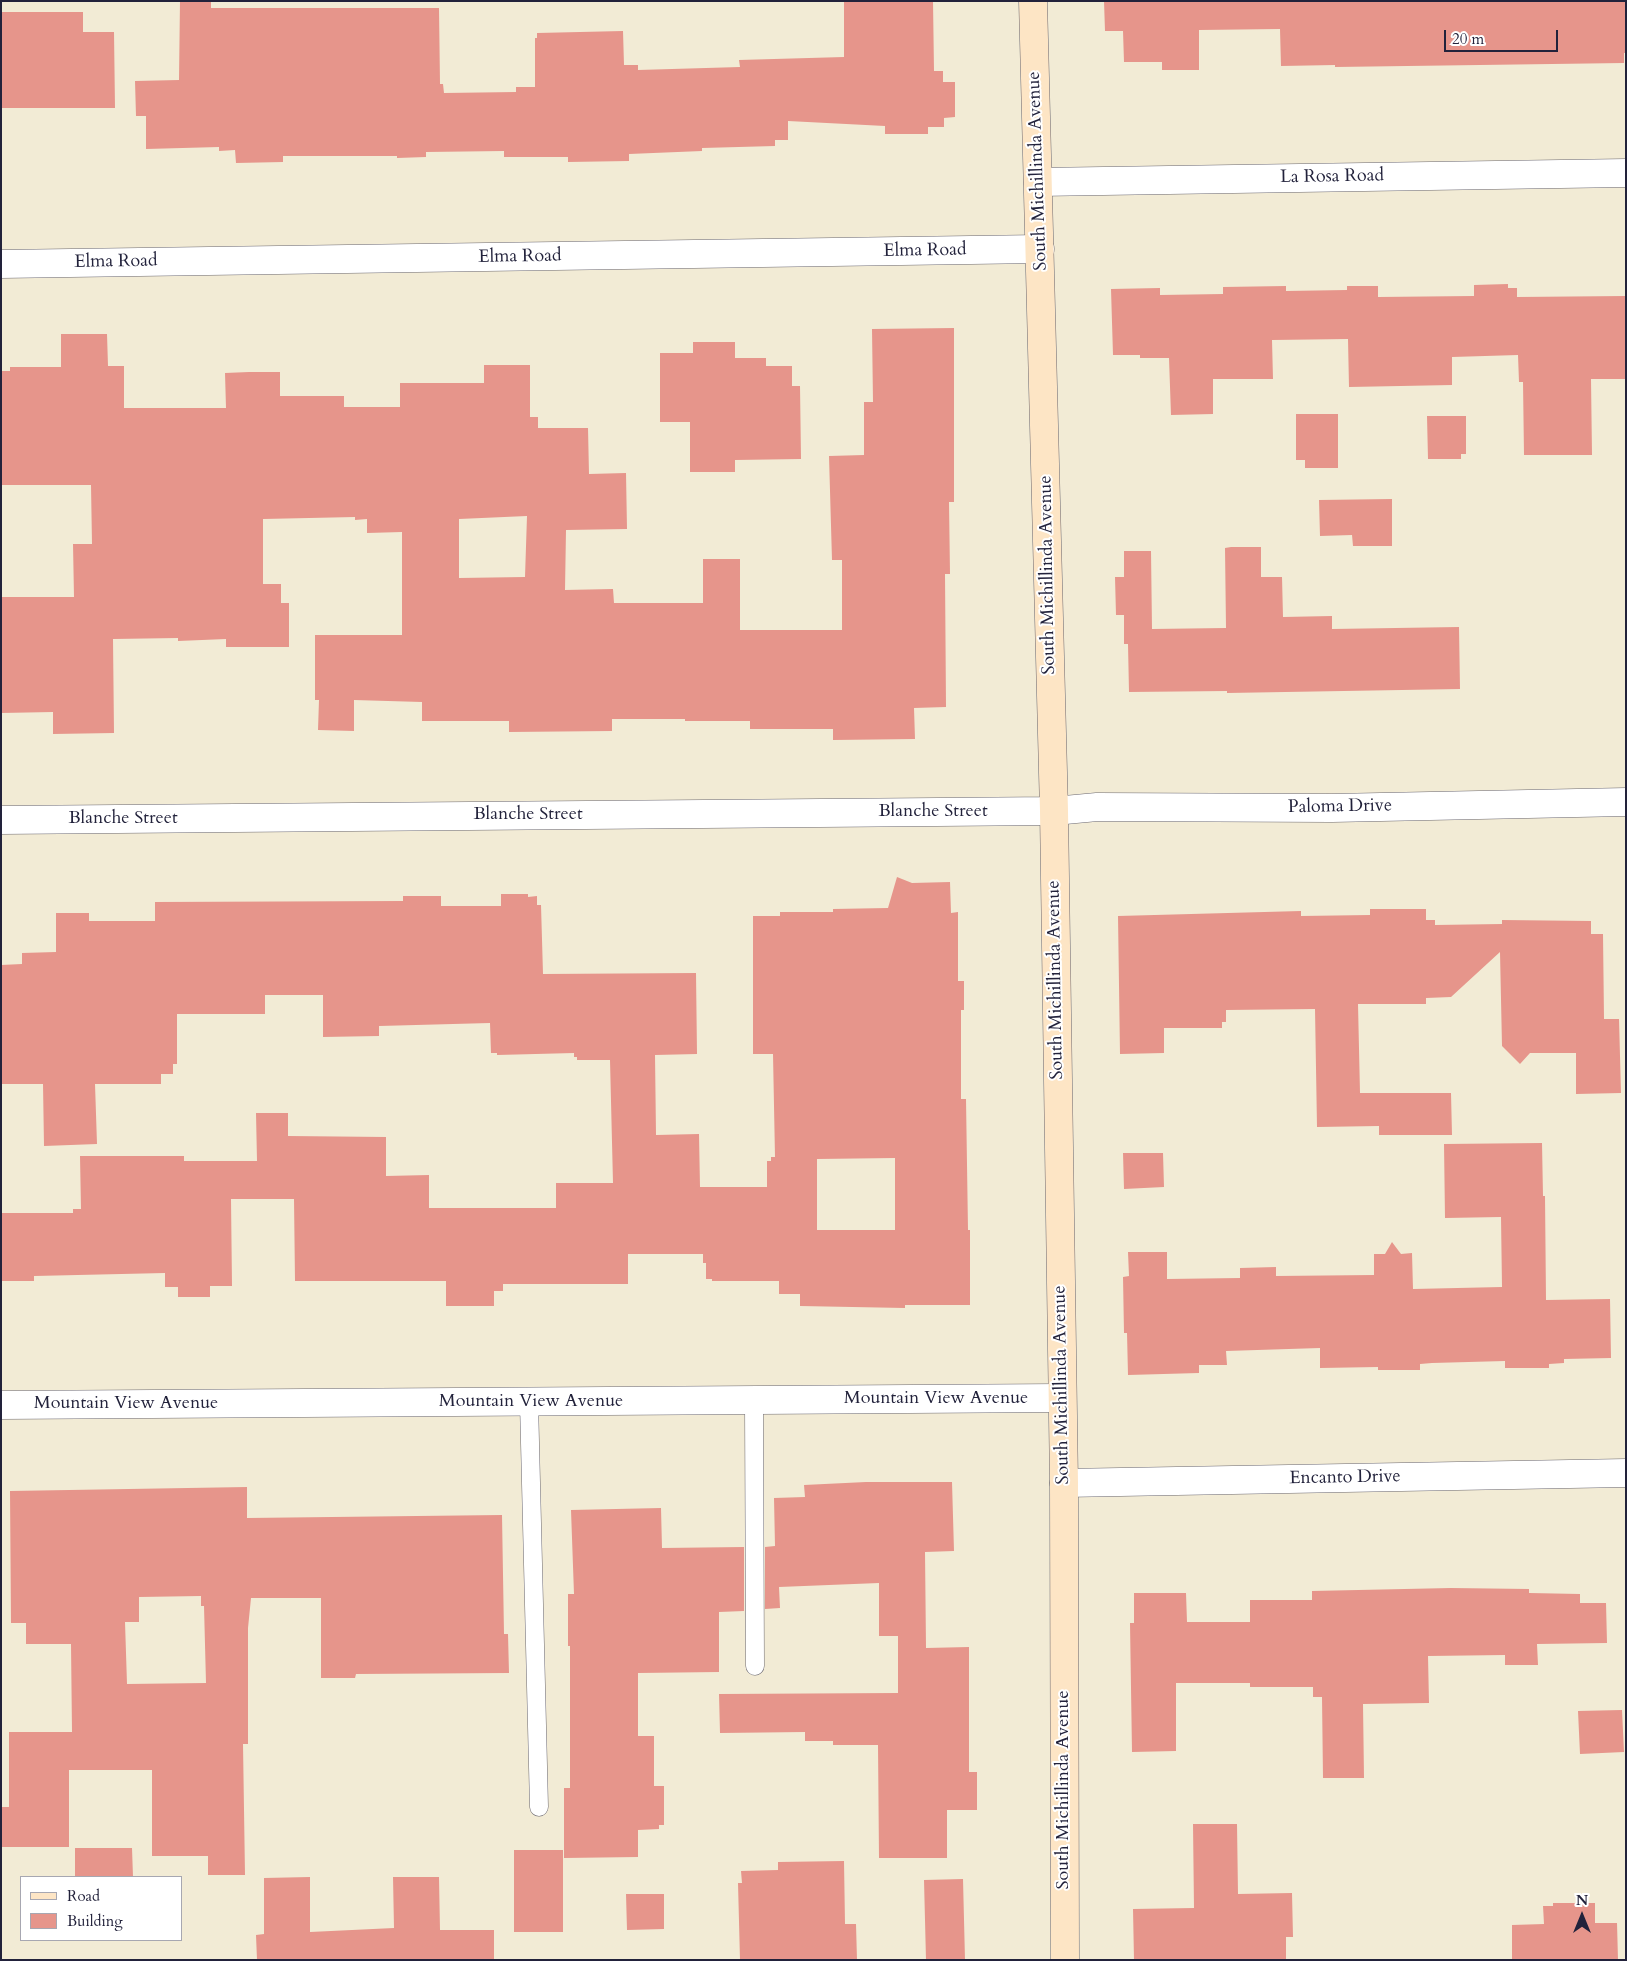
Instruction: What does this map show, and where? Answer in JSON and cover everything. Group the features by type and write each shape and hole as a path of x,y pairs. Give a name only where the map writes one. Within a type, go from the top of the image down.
{"main road":[{"name":"South Michillinda Avenue","path":"1033,1 1054,811 1061,1398 1064,1483 1065,1960"}],"street":[{"name":"La Rosa Road","path":"1038,182 1626,173"},
{"name":"Elma Road","path":"1,264 1040,249"},
{"name":"Paloma Drive","path":"1054,811 1097,807 1332,808 1626,802"},
{"name":"Blanche Street","path":"1,820 1054,811"},
{"name":"Mountain View Avenue","path":"1,1405 1061,1398"},
{"name":"Encanto Drive","path":"1064,1483 1626,1474"}],"lane":[{"path":"754,1401 755,1666"},
{"path":"529,1402 539,1807"}],"building":[{"path":"180,1 211,1 211,8 439,8 440,84 443,84 444,93 516,92 516,87 535,87 535,38 537,38 537,33 623,31 624,65 638,65 638,70 740,67 739,60 844,57 844,1 933,1 934,71 943,71 943,82 955,82 955,117 944,118 944,127 928,127 928,134 885,134 885,126 788,121 788,140 775,140 775,146 702,148 702,151 629,154 629,161 568,162 568,157 504,157 504,151 426,152 426,157 397,158 397,156 283,156 283,162 236,163 235,150 219,151 219,147 146,149 146,116 136,116 135,81 179,80"},
{"path":"1104,1 1626,1 1626,53 1624,53 1624,63 1281,66 1280,29 1199,30 1199,70 1162,70 1162,62 1124,62 1123,31 1105,31"},
{"path":"1,12 83,12 83,32 114,32 115,108 1,108"},
{"path":"1508,284 1508,288 1517,288 1517,297 1626,296 1626,379 1591,379 1592,455 1524,455 1523,382 1519,382 1518,355 1452,357 1452,385 1349,387 1348,339 1272,340 1273,379 1213,379 1213,414 1171,415 1169,358 1140,358 1140,355 1113,355 1111,289 1160,288 1160,295 1223,294 1223,287 1286,286 1286,291 1347,290 1347,286 1378,286 1378,297 1474,296 1474,285"},
{"path":"954,328 954,502 949,502 950,574 945,574 946,707 914,708 915,739 833,740 833,729 750,729 750,721 685,721 685,719 612,719 612,731 509,732 509,721 422,721 422,702 354,700 354,731 318,730 319,700 315,700 315,635 402,635 402,532 367,533 367,519 355,520 355,517 263,519 263,584 281,584 281,603 289,603 289,647 226,647 226,639 178,641 178,638 113,639 114,733 53,734 53,712 1,713 1,597 74,597 73,544 92,544 91,485 1,485 1,371 10,371 10,367 61,367 61,334 107,334 108,366 124,366 124,408 226,408 225,373 249,372 280,372 280,396 344,396 344,407 400,407 400,383 484,383 484,365 530,365 530,417 538,417 538,428 588,428 589,474 626,473 627,529 566,530 565,590 613,589 614,603 703,603 703,559 740,559 740,630 842,630 842,560 832,560 829,456 864,455 864,402 873,402 872,329","holes":["527,516 525,577 459,578 459,519"]},
{"path":"693,342 735,342 735,358 766,358 766,366 792,366 792,386 800,386 801,459 735,460 735,472 690,472 690,422 660,422 660,353 693,353"},
{"path":"1296,414 1338,414 1338,468 1305,468 1305,460 1296,460"},
{"path":"1427,416 1466,416 1466,454 1461,454 1461,459 1428,459"},
{"path":"1392,499 1392,546 1353,546 1352,535 1320,536 1319,500"},
{"path":"1261,547 1261,577 1282,577 1283,617 1332,616 1332,629 1459,627 1460,689 1227,693 1227,691 1129,692 1128,644 1124,644 1124,615 1116,615 1115,577 1124,577 1124,551 1151,551 1152,629 1226,628 1225,548"},
{"path":"897,877 912,883 950,882 951,913 958,912 958,981 964,981 964,1010 961,1010 961,1099 966,1099 970,1305 905,1305 905,1308 800,1306 800,1294 779,1294 779,1281 712,1281 712,1279 706,1279 706,1263 703,1263 703,1254 628,1254 628,1284 503,1284 503,1291 494,1291 494,1306 446,1306 446,1281 295,1281 294,1199 231,1199 232,1286 210,1286 210,1297 178,1297 178,1287 165,1287 165,1273 34,1276 34,1281 1,1281 1,1213 73,1213 73,1209 81,1209 80,1156 184,1156 184,1161 257,1161 256,1113 288,1113 288,1136 386,1137 386,1176 429,1175 429,1208 556,1208 556,1183 613,1183 610,1060 577,1060 577,1057 574,1057 574,1053 497,1055 497,1053 491,1053 490,1023 379,1026 379,1036 323,1037 323,995 265,995 265,1014 177,1014 177,1064 173,1064 173,1074 161,1074 161,1084 95,1084 97,1144 44,1146 43,1084 1,1084 1,965 22,964 22,953 56,952 56,913 89,913 89,921 155,921 155,902 403,901 403,896 441,896 441,906 501,906 501,894 537,896 537,905 541,905 543,974 696,973 697,1054 655,1055 656,1135 699,1134 700,1187 767,1187 767,1161 771,1161 771,1157 775,1157 773,1054 753,1054 753,916 780,916 780,912 833,912 833,909 888,908","holes":["895,1158 895,1230 817,1230 817,1159"]},
{"path":"1370,909 1426,909 1426,920 1435,920 1435,925 1502,924 1502,920 1591,921 1591,934 1603,934 1604,1019 1619,1019 1621,1093 1576,1094 1576,1053 1530,1053 1520,1064 1502,1046 1500,952 1451,997 1426,998 1426,1004 1358,1004 1360,1093 1451,1093 1452,1135 1379,1135 1379,1126 1317,1127 1315,1009 1226,1010 1226,1022 1222,1022 1222,1028 1164,1028 1164,1053 1120,1054 1118,916 1301,911 1301,916 1370,915"},
{"path":"1542,1143 1543,1196 1545,1196 1546,1300 1610,1299 1611,1358 1564,1359 1564,1363 1549,1364 1549,1368 1505,1368 1505,1361 1432,1363 1420,1364 1420,1370 1378,1370 1378,1367 1320,1368 1320,1348 1226,1351 1227,1365 1199,1365 1199,1373 1128,1375 1127,1333 1124,1333 1123,1277 1129,1276 1128,1252 1167,1252 1167,1279 1240,1278 1240,1268 1276,1267 1276,1276 1374,1275 1374,1254 1385,1254 1392,1242 1401,1254 1412,1253 1413,1289 1502,1287 1501,1217 1445,1218 1444,1144"},
{"path":"1123,1153 1163,1153 1164,1187 1124,1189"},
{"path":"866,1482 952,1482 954,1551 925,1552 926,1648 969,1647 969,1772 977,1772 977,1810 947,1810 947,1858 879,1858 878,1745 833,1745 833,1741 805,1741 805,1732 720,1733 719,1694 898,1693 898,1636 879,1636 879,1583 779,1587 780,1608 765,1609 765,1547 775,1546 774,1498 805,1497 804,1485"},
{"path":"247,1487 247,1518 502,1515 504,1634 508,1634 509,1673 356,1674 355,1678 321,1678 321,1598 251,1598 248,1628 248,1744 243,1744 245,1875 208,1875 208,1856 152,1856 152,1770 69,1770 69,1847 1,1847 1,1807 9,1807 9,1732 72,1732 71,1644 26,1644 26,1623 11,1623 10,1491","holes":["201,1596 201,1606 204,1606 206,1683 127,1684 125,1622 139,1622 139,1597"]},
{"path":"661,1508 662,1548 744,1547 744,1611 719,1612 719,1672 638,1673 638,1736 654,1736 654,1786 664,1786 664,1825 659,1825 659,1829 638,1830 638,1857 564,1858 564,1788 570,1788 568,1594 574,1594 571,1510"},
{"path":"1451,1588 1529,1589 1529,1593 1580,1594 1580,1603 1606,1603 1607,1643 1537,1644 1538,1665 1505,1665 1505,1655 1428,1656 1429,1703 1363,1704 1364,1778 1323,1778 1322,1697 1313,1697 1313,1687 1250,1687 1250,1683 1176,1683 1176,1751 1132,1752 1130,1623 1134,1623 1134,1593 1186,1593 1187,1622 1250,1622 1250,1600 1312,1600 1312,1591"},
{"path":"1622,1710 1624,1752 1580,1754 1578,1711"},
{"path":"1193,1824 1237,1824 1238,1894 1292,1893 1293,1937 1286,1937 1286,1960 1134,1960 1133,1909 1194,1908"},
{"path":"75,1848 132,1848 133,1876 75,1876"},
{"path":"514,1850 563,1850 563,1932 514,1932"},
{"path":"844,1861 845,1924 856,1924 857,1960 740,1960 738,1883 742,1883 741,1871 778,1870 778,1862"},
{"path":"310,1877 310,1932 394,1928 393,1877 439,1877 440,1930 494,1930 494,1960 257,1960 256,1935 264,1934 264,1878"},
{"path":"963,1879 965,1960 926,1960 924,1880"},
{"path":"626,1894 664,1894 664,1929 627,1930"},
{"path":"1553,1903 1595,1903 1595,1923 1617,1923 1618,1960 1512,1960 1512,1925 1544,1924 1543,1906 1553,1906"}]}
